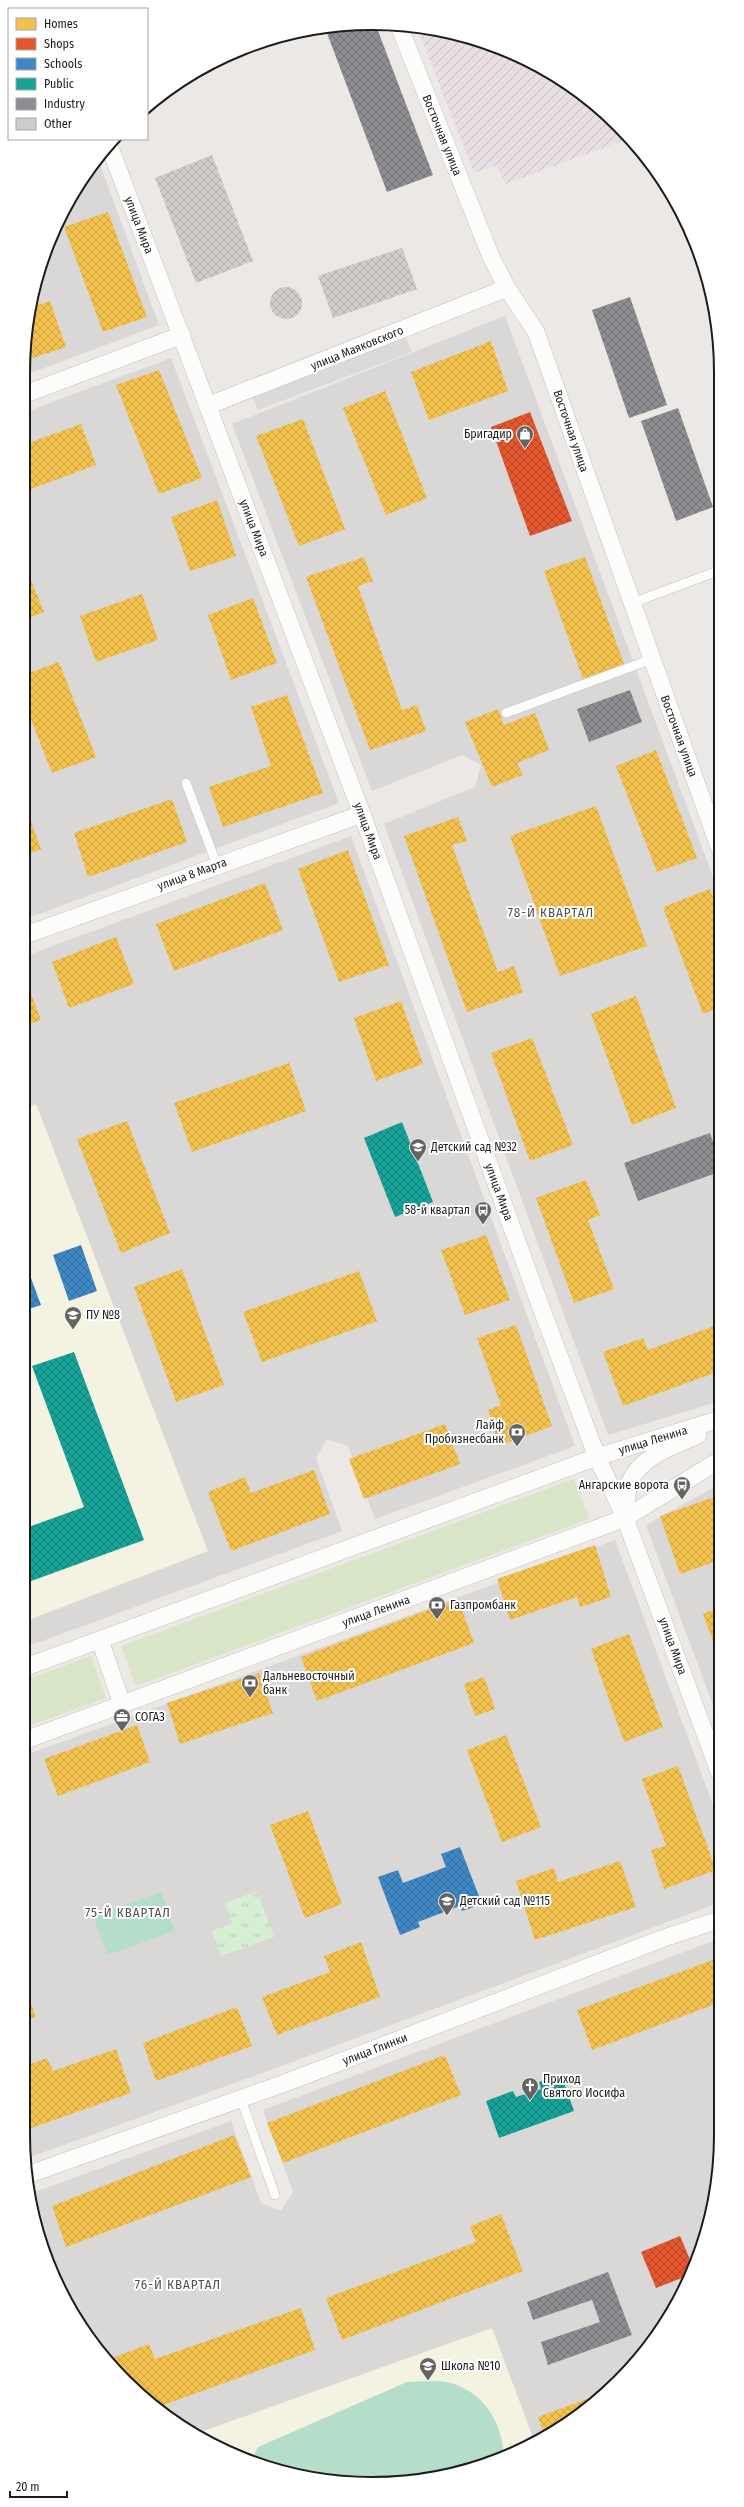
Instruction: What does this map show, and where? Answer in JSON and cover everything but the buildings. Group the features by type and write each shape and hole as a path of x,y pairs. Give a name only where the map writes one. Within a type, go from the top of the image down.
{"street":[{"name":"Восточная улица","path":"401,32 491,257 507,288 536,332 714,833"},
{"name":"улица Мира","path":"111,151 362,814 597,1456 625,1518 714,1758"},
{"name":"улица Маяковского","path":"207,406 507,288"},
{"path":"30,392 182,335"},
{"name":"улица 8 Марта","path":"30,933 362,814"},
{"name":"улица Ленина","path":"30,1665 597,1456 714,1421"},
{"name":"улица Мира","path":"625,1518 630,1482 640,1468 656,1455 714,1428"},
{"name":"улица Ленина","path":"30,1737 625,1518 714,1464"},
{"path":"100,1640 122,1704"},
{"name":"улица Глинки","path":"32,2173 241,2099 664,1938 714,1921"}],"lane":[{"path":"632,603 714,572"},
{"path":"506,713 652,659"},
{"path":"186,783 217,865"},
{"path":"241,2099 276,2195"}],"shaded area":[{"path":"420,33 482,48 523,65 562,88 580,101 614,130 623,140 505,184 497,165 474,173"},
{"path":"100,165 159,325 30,373 33,327 48,262 65,221 76,201"},
{"path":"505,316 714,880 714,1403 608,1435 384,824 475,787 481,765 462,755 372,791 232,424"},
{"path":"402,330 412,352 258,410 249,390"},
{"path":"171,358 339,803 30,917 30,410"},
{"name":"58-й квартал","path":"351,836 575,1446 375,1519 348,1446 327,1439 316,1458 342,1531 30,1645 30,954"},
{"name":"ПУ №8","path":"36,1104 208,1551 30,1619 30,1106"},
{"path":"714,1487 714,1708 646,1525"},
{"name":"75-Й КВАРТАЛ","path":"615,1540 714,1808 714,1905 295,2061 31,2157 30,1753"},
{"name":"76-Й КВАРТАЛ","path":"714,1941 713,2157 711,2180 702,2224 688,2266 679,2286 656,2325 614,2377 580,2406 543,2431 523,2442 482,2459 417,2474 372,2477 327,2474 262,2459 221,2442 182,2419 164,2406 130,2377 115,2360 88,2325 76,2306 65,2286 48,2245 35,2192 231,2121 261,2203 281,2211 293,2192 263,2110"},
{"name":"Школа №10","path":"492,2328 533,2437 503,2451 461,2465 417,2474 372,2477 327,2474 283,2465 241,2451 202,2432"}],"green space":[{"path":"574,1479 589,1519 136,1686 121,1646"},
{"path":"91,1656 106,1698 30,1725 30,1678"},
{"path":"257,1891 274,1937 221,1956 212,1931 232,1923 225,1903"},
{"path":"161,1892 175,1931 107,1955 93,1916"},
{"path":"442,2381 463,2388 473,2394 490,2411 500,2432 504,2451 482,2459 439,2470 417,2474 372,2477 327,2474 283,2465 253,2456 258,2447 407,2382"}],"place":[{"name":"Бригадир","path":"525,449"},
{"name":"Детский сад №32","path":"418,1162"},
{"name":"58-й квартал","path":"483,1225"},
{"name":"ПУ №8","path":"73,1330"},
{"name":"Лайф Пробизнесбанк","path":"517,1447"},
{"name":"Ангарские ворота","path":"682,1500"},
{"name":"Газпромбанк","path":"437,1620"},
{"name":"Дальневосточный банк","path":"250,1698"},
{"name":"СОГАЗ","path":"122,1732"},
{"name":"Детский сад №115","path":"447,1916"},
{"name":"Приход Святого Иосифа","path":"530,2101"},
{"name":"Школа №10","path":"428,2381"}],"district":[{"name":"78-Й КВАРТАЛ","path":"551,912"},
{"name":"75-Й КВАРТАЛ","path":"128,1912"},
{"name":"76-Й КВАРТАЛ","path":"178,2284"}]}
